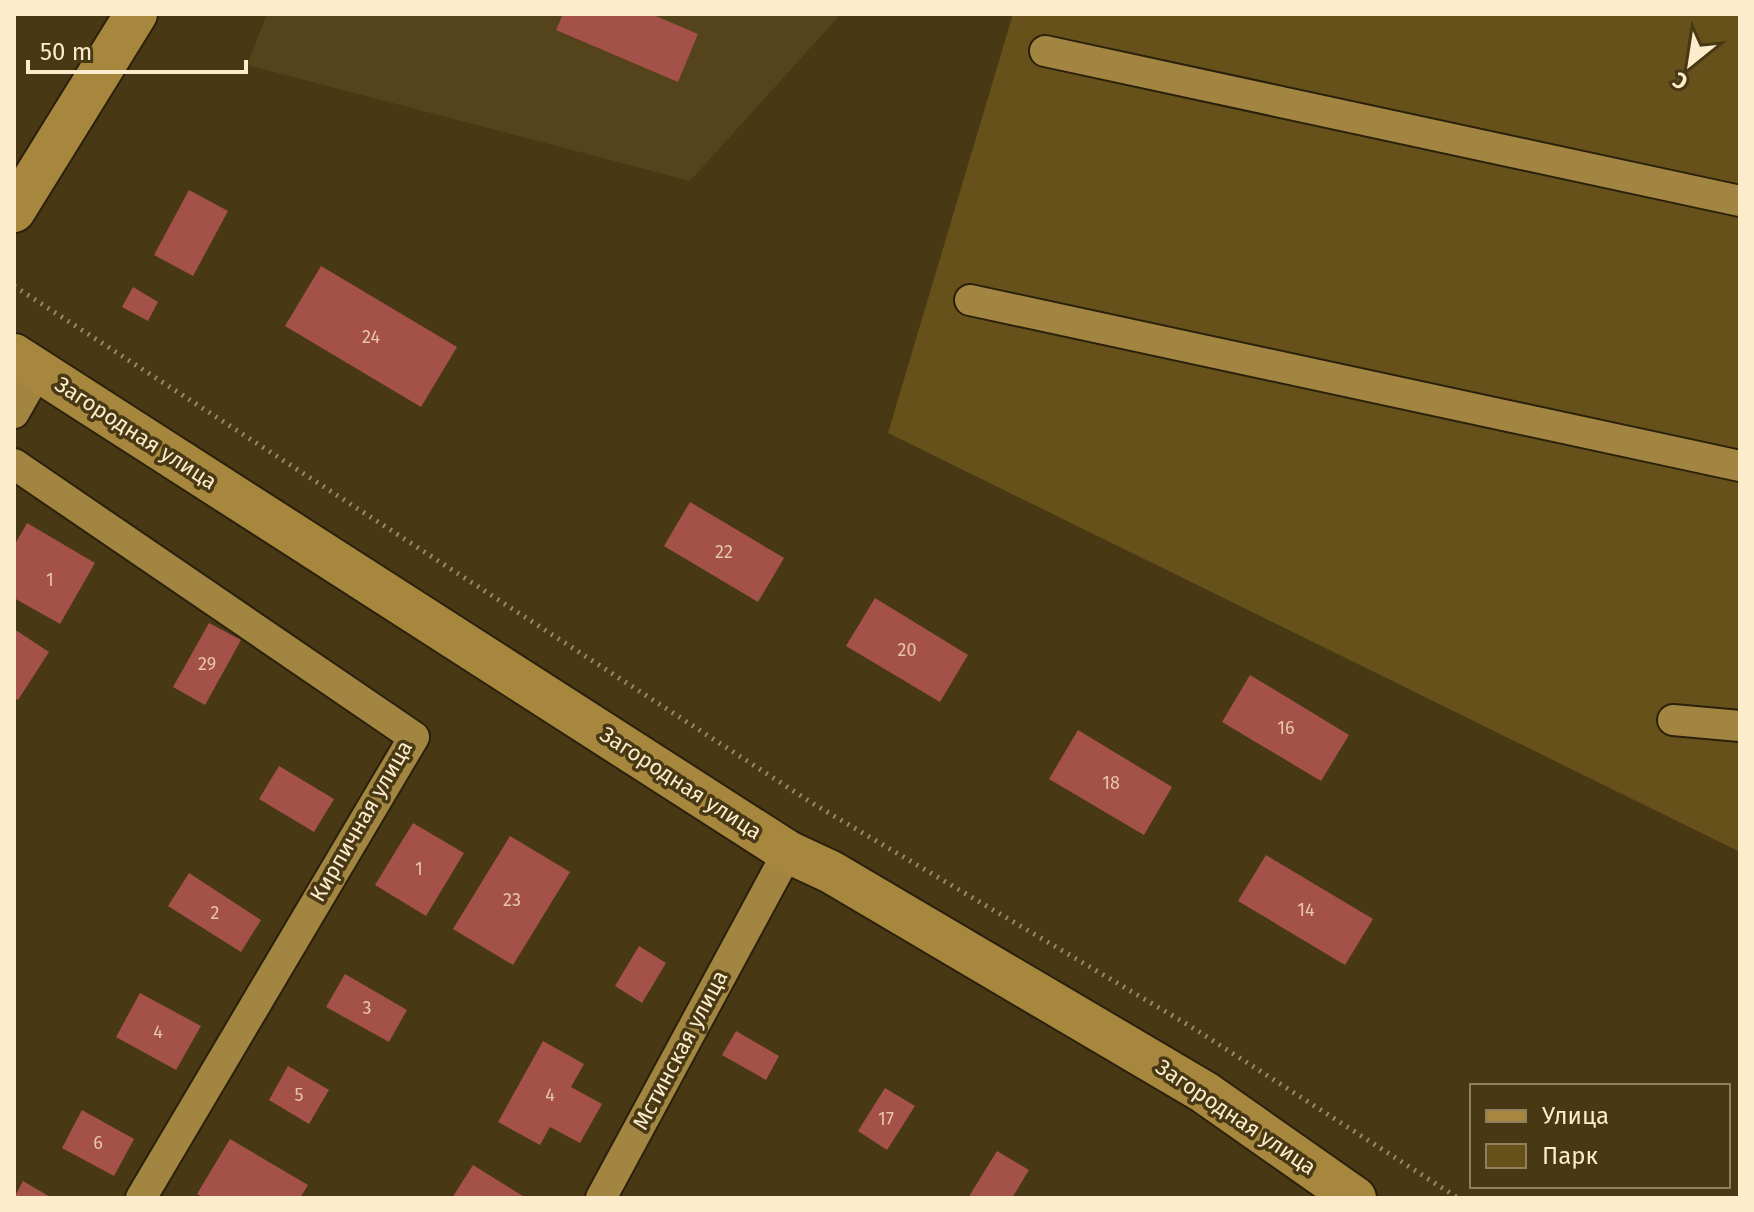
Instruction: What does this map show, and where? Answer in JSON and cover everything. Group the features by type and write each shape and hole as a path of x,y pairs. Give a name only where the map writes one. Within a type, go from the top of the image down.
{"main road":[{"path":"14,211 136,14"},
{"name":"Загородная улица","path":"26,363 788,852 831,872 1204,1092 1355,1198"}],"street":[{"path":"1045,51 1740,201"},
{"path":"970,300 1740,466"},
{"path":"14,413 26,363"},
{"name":"Кирпичная улица","path":"14,464 414,737 141,1198"},
{"path":"1673,720 1740,726"},
{"name":"Мстинская улица","path":"601,1198 788,852"}],"path":[{"path":"14,286 812,803 1190,1026 1458,1198"}],"shaded area":[{"path":"267,14 841,14 690,181 247,65"}],"green space":[{"path":"1013,14 1740,14 1740,852 888,433"}],"building":[{"path":"563,14 651,14 698,34 678,82 556,30"},
{"path":"189,190 228,211 193,276 154,255"},
{"path":"321,266 457,347 421,407 285,326"},
{"path":"133,287 158,302 148,321 122,307"},
{"path":"690,502 784,558 758,602 664,546"},
{"path":"27,523 95,563 60,624 14,598 14,546"},
{"path":"875,598 968,655 940,702 846,646"},
{"path":"209,623 241,640 205,705 173,687"},
{"path":"14,629 49,652 18,700 14,698"},
{"path":"1250,675 1349,735 1321,781 1222,722"},
{"path":"1078,730 1172,787 1144,835 1049,779"},
{"path":"279,766 334,799 314,832 259,799"},
{"path":"413,823 464,853 426,916 375,885"},
{"path":"510,836 570,872 513,965 453,929"},
{"path":"1266,855 1373,919 1345,965 1238,901"},
{"path":"189,873 261,920 241,952 168,906"},
{"path":"639,946 666,963 642,1003 615,986"},
{"path":"345,974 407,1010 389,1042 326,1007"},
{"path":"140,993 201,1026 176,1070 116,1037"},
{"path":"736,1031 779,1056 766,1080 722,1055"},
{"path":"543,1041 584,1064 571,1087 602,1104 580,1143 550,1127 540,1145 498,1122"},
{"path":"288,1066 329,1090 309,1124 269,1100"},
{"path":"885,1088 915,1106 887,1150 858,1131"},
{"path":"82,1110 134,1139 114,1176 62,1148"},
{"path":"230,1139 308,1185 300,1198 204,1198 197,1194"},
{"path":"997,1151 1029,1170 1012,1198 968,1198"},
{"path":"473,1165 526,1198 452,1198"},
{"path":"23,1181 52,1198 14,1198"}]}
